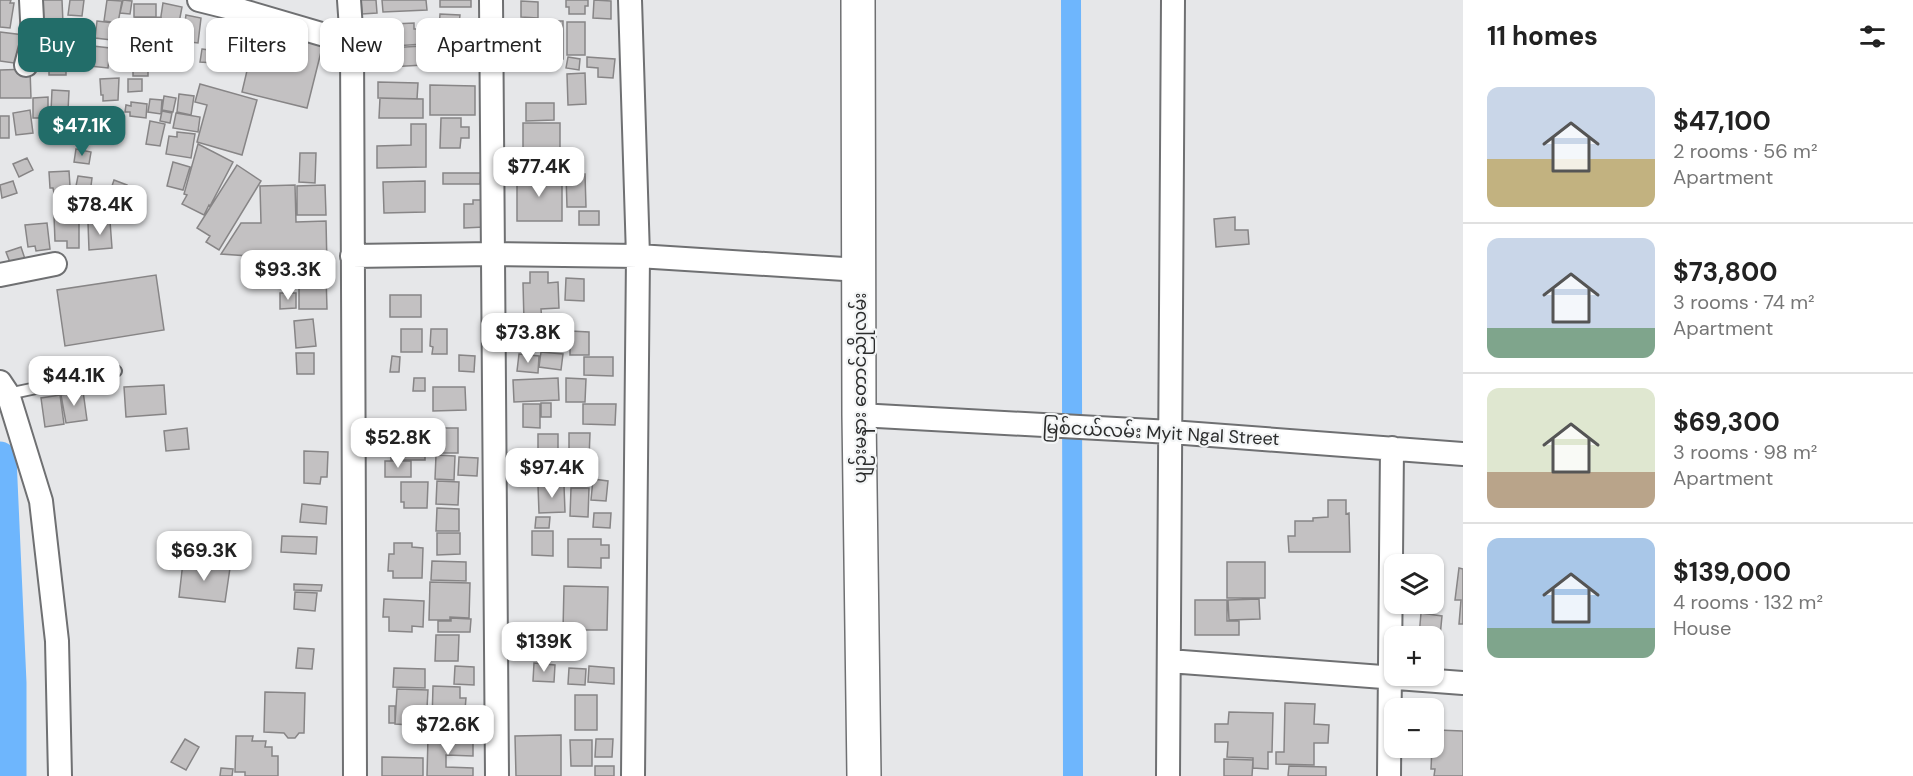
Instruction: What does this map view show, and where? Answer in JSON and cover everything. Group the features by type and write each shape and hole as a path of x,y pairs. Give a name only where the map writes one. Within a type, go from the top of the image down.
{"main road":[{"name":"ပျဉ်းမနား တောင်ညိုလမ်း","path":"858,0 859,415 864,776"}],"street":[{"path":"31,0 32,18"},
{"path":"199,0 243,10 320,33"},
{"path":"349,0 350,18"},
{"path":"491,0 497,776"},
{"path":"630,0 638,256 633,776"},
{"path":"1168,776 1173,0"},
{"path":"352,72 355,776"},
{"path":"352,256 493,254 638,256 860,270"},
{"path":"0,275 55,264"},
{"path":"4,388 41,501 57,641 60,776"},
{"name":"မြစ်ငယ်လမ်း Myit Ngal Street","path":"859,415 1171,432 1463,454"},
{"path":"1390,626 1392,448"},
{"path":"1169,661 1384,677"},
{"path":"1444,681 1463,682"},
{"path":"1389,686 1389,776"}],"lane":[{"path":"4,388 116,371"}],"building":[{"path":"0,0 11,0 10,3 14,3 10,28 0,27"},
{"path":"37,0 62,0 63,18 38,18"},
{"path":"70,0 84,0 82,16 68,15"},
{"path":"107,0 122,1 119,18 108,18 108,22 104,21"},
{"path":"123,0 132,1 130,14 120,13"},
{"path":"361,0 376,0 377,13 362,14"},
{"path":"382,0 426,0 427,10 383,12"},
{"path":"440,0 471,0 471,7 440,7"},
{"path":"566,0 588,0 585,14 569,14"},
{"path":"594,0 611,1 611,19 593,18"},
{"path":"521,1 538,2 538,18 521,17"},
{"path":"163,3 182,7 180,18 161,18"},
{"path":"134,4 156,4 156,17 134,17"},
{"path":"440,14 460,15 460,18 440,18"},
{"path":"186,15 201,18 198,43 194,42 194,18 186,18"},
{"path":"97,21 108,22 108,40 96,38"},
{"path":"567,22 585,22 585,55 567,55"},
{"path":"404,23 414,23 416,45 404,45"},
{"path":"0,32 18,34 18,64 0,61"},
{"path":"308,40 320,43 320,56 307,108 242,92 247,72 308,72"},
{"path":"96,46 108,48 108,68 96,67"},
{"path":"416,46 416,65 404,66 404,47"},
{"path":"202,49 206,50 206,62 200,62"},
{"path":"568,57 580,59 579,70 566,68"},
{"path":"587,57 615,59 613,78 598,77 598,68 587,67"},
{"path":"0,70 30,72 31,98 0,98"},
{"path":"49,72 66,72 66,75 49,75"},
{"path":"133,72 148,72 148,76 133,76"},
{"path":"585,73 586,104 568,105 567,74"},
{"path":"119,78 118,100 103,101 100,79"},
{"path":"128,79 142,79 142,91 128,92"},
{"path":"378,82 418,83 417,99 378,98"},
{"path":"200,84 257,100 242,155 197,142 207,105 195,102"},
{"path":"430,85 475,86 475,115 430,115"},
{"path":"52,90 69,91 68,111 51,111"},
{"path":"179,94 194,96 191,115 177,112"},
{"path":"164,96 176,98 173,112 162,110"},
{"path":"48,97 48,118 33,118 33,98"},
{"path":"380,98 423,99 423,118 379,118"},
{"path":"150,99 162,100 161,114 148,112"},
{"path":"131,102 147,104 146,118 130,116 130,112 125,112 126,105 131,106"},
{"path":"526,103 554,103 554,120 526,121"},
{"path":"30,110 33,133 16,135 13,113"},
{"path":"162,111 172,113 170,123 160,121"},
{"path":"176,113 200,117 198,132 173,128"},
{"path":"0,116 9,116 9,138 0,138"},
{"path":"441,118 461,118 461,127 469,127 469,138 461,138 460,148 440,148"},
{"path":"150,121 165,124 160,146 146,144"},
{"path":"523,123 560,123 560,163 528,163 528,152 523,152"},
{"path":"411,124 426,124 426,167 377,168 377,146 411,145"},
{"path":"177,132 195,134 191,158 166,154 169,136 177,137"},
{"path":"198,144 233,162 204,215 182,204 187,195 184,194"},
{"path":"76,149 91,152 89,164 74,162"},
{"path":"300,153 316,153 315,183 299,182"},
{"path":"27,158 33,170 19,177 13,164"},
{"path":"173,162 190,167 183,190 167,186"},
{"path":"237,165 261,181 219,250 206,242 210,236 197,228"},
{"path":"69,171 70,186 62,187 63,192 54,193 53,188 50,188 49,172"},
{"path":"443,173 481,173 480,184 443,184"},
{"path":"517,174 562,175 562,221 517,221"},
{"path":"566,174 585,174 586,207 567,207"},
{"path":"78,176 92,178 90,194 75,191"},
{"path":"114,180 127,185 122,199 109,195"},
{"path":"13,181 17,193 2,198 0,185"},
{"path":"425,181 425,212 384,213 383,182"},
{"path":"295,185 296,222 326,221 327,266 249,268 249,256 221,254 241,223 261,223 260,186"},
{"path":"325,185 326,215 297,215 297,186"},
{"path":"473,200 483,200 484,227 464,228 464,204 473,204"},
{"path":"579,211 599,211 599,225 579,225"},
{"path":"79,215 79,248 67,248 67,241 55,241 54,216"},
{"path":"1235,217 1235,230 1248,230 1249,244 1216,247 1214,219"},
{"path":"110,221 112,248 89,250 88,223"},
{"path":"47,223 50,249 36,251 35,246 28,247 25,225"},
{"path":"21,247 25,259 11,265 6,252"},
{"path":"530,272 548,272 548,283 558,282 559,308 541,309 542,321 524,322 523,283 530,283"},
{"path":"156,275 164,330 65,346 57,290"},
{"path":"299,275 326,275 327,309 299,309"},
{"path":"566,278 584,279 584,301 565,300"},
{"path":"280,293 296,293 296,308 280,309"},
{"path":"390,295 421,295 421,317 390,317"},
{"path":"313,319 316,346 296,348 294,321"},
{"path":"559,326 559,350 534,351 533,327"},
{"path":"401,329 422,329 422,352 401,352"},
{"path":"431,329 447,329 447,354 432,354"},
{"path":"570,331 589,332 589,355 570,355"},
{"path":"541,352 563,354 561,370 539,367"},
{"path":"296,353 314,353 314,374 297,374"},
{"path":"519,354 539,356 538,373 517,371"},
{"path":"459,355 475,356 474,372 459,371"},
{"path":"392,356 400,357 399,372 390,372"},
{"path":"584,357 613,357 613,376 584,375"},
{"path":"414,378 425,378 425,391 413,391"},
{"path":"558,378 559,400 514,402 513,380"},
{"path":"566,378 586,379 585,402 566,402"},
{"path":"164,385 166,414 126,417 124,387"},
{"path":"433,387 465,387 466,410 433,411"},
{"path":"83,391 87,420 66,423 61,395"},
{"path":"60,395 64,424 45,427 41,398"},
{"path":"541,403 551,403 551,417 541,417"},
{"path":"523,404 540,404 540,428 523,427"},
{"path":"583,404 616,404 615,425 583,424"},
{"path":"187,428 189,449 166,451 164,431"},
{"path":"432,428 458,428 458,453 432,453"},
{"path":"391,430 425,431 425,460 391,460"},
{"path":"569,433 590,433 589,459 569,459"},
{"path":"538,434 558,434 558,450 538,449"},
{"path":"304,451 328,452 327,477 321,477 320,484 304,483"},
{"path":"436,455 455,456 454,480 435,479"},
{"path":"526,455 546,457 544,476 524,473"},
{"path":"459,457 478,458 477,476 458,475"},
{"path":"385,461 411,461 411,477 385,477"},
{"path":"567,463 578,465 576,477 566,476"},
{"path":"593,479 608,481 606,501 591,500"},
{"path":"437,481 459,482 458,505 436,504"},
{"path":"401,482 428,482 427,508 404,508 404,502 401,502"},
{"path":"564,485 565,512 539,513 538,486"},
{"path":"571,488 589,488 588,517 570,516"},
{"path":"1328,500 1346,500 1346,514 1349,513 1350,552 1289,552 1288,536 1295,536 1295,521 1313,521 1313,518 1328,517"},
{"path":"302,504 327,507 326,524 300,522"},
{"path":"437,508 459,509 459,531 436,531"},
{"path":"594,513 611,513 610,528 593,527"},
{"path":"536,517 550,517 549,528 535,528"},
{"path":"532,531 553,531 553,556 532,555"},
{"path":"437,533 460,533 460,554 437,555"},
{"path":"282,536 317,537 316,554 281,552"},
{"path":"568,539 601,539 601,545 609,545 609,558 601,558 601,568 568,567"},
{"path":"394,543 412,543 412,547 423,548 422,578 393,578 393,571 388,571 389,554 394,554"},
{"path":"432,561 466,562 466,581 431,580"},
{"path":"183,562 230,568 225,602 179,597"},
{"path":"1227,562 1265,562 1265,598 1227,598"},
{"path":"1459,568 1463,569 1463,624 1459,624 1461,600 1455,600"},
{"path":"430,582 470,583 469,618 450,617 450,620 429,620"},
{"path":"294,584 322,585 321,591 294,590"},
{"path":"564,586 608,587 607,630 563,630"},
{"path":"295,592 317,593 315,611 294,609"},
{"path":"384,599 424,601 423,627 412,626 412,632 389,631 389,617 383,617"},
{"path":"1259,599 1260,619 1229,620 1228,600"},
{"path":"1195,600 1227,600 1227,621 1239,621 1239,635 1195,635"},
{"path":"1421,614 1442,616 1441,626 1420,626"},
{"path":"451,618 471,619 470,632 438,632 438,621 451,621"},
{"path":"436,635 459,635 458,661 435,661"},
{"path":"298,648 314,649 312,669 296,668"},
{"path":"534,663 555,665 554,682 533,681"},
{"path":"455,666 474,667 474,685 454,684"},
{"path":"589,666 614,668 614,684 588,682"},
{"path":"394,668 425,669 425,688 393,687"},
{"path":"569,668 586,669 585,685 568,684"},
{"path":"433,686 460,687 460,698 466,698 465,710 459,710 459,721 432,721"},
{"path":"397,689 428,690 426,726 395,724"},
{"path":"265,692 305,693 304,733 299,733 295,738 288,738 284,733 264,732"},
{"path":"575,695 597,695 597,730 575,730"},
{"path":"1285,703 1315,704 1314,724 1329,725 1328,743 1314,743 1314,765 1276,764 1276,752 1284,752"},
{"path":"389,706 395,706 395,723 389,723"},
{"path":"1229,712 1273,713 1272,752 1268,752 1268,769 1253,768 1253,758 1227,757 1228,742 1215,742 1215,724 1228,724"},
{"path":"1444,730 1463,731 1463,776 1434,776 1435,769 1431,769 1432,758 1444,758"},
{"path":"561,735 561,776 516,776 515,736"},
{"path":"236,736 253,736 252,741 266,741 265,747 272,747 272,756 278,756 278,776 245,776 245,772 235,772"},
{"path":"428,737 473,738 473,756 446,755 446,767 473,768 473,776 427,776"},
{"path":"185,739 199,747 186,770 171,762"},
{"path":"596,739 613,739 612,757 595,757"},
{"path":"570,740 592,740 592,766 571,766"},
{"path":"382,757 423,758 423,776 382,776"},
{"path":"1224,759 1253,760 1252,776 1224,776"},
{"path":"595,766 614,766 614,776 595,776"},
{"path":"1289,766 1326,767 1326,776 1288,776"},
{"path":"221,768 233,769 232,776 220,776"}],"waterway":[{"path":"1071,0 1073,776"},
{"path":"0,458 10,683 10,776"}]}
